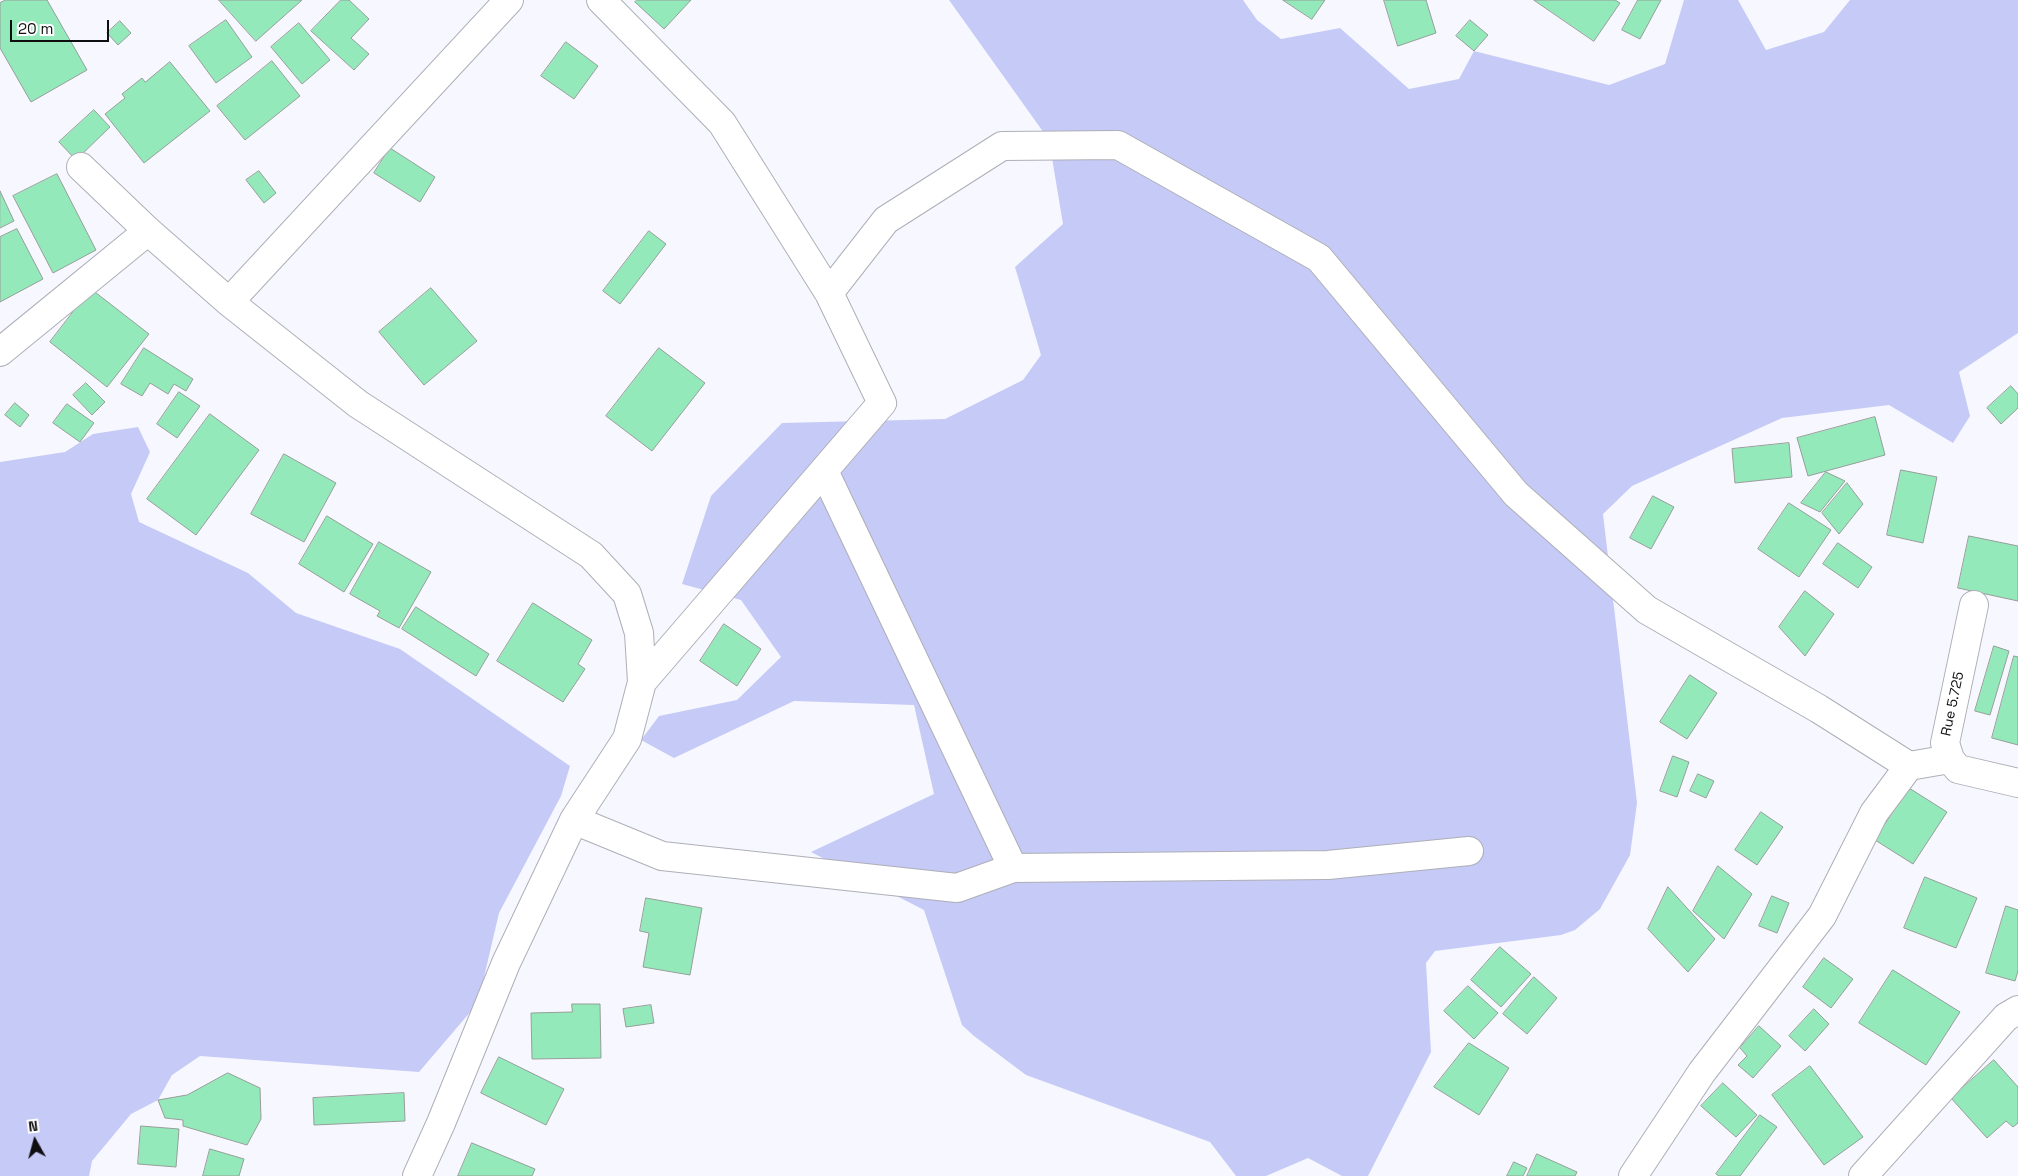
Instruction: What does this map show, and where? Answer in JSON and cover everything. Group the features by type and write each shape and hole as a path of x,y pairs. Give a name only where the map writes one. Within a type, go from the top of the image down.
{"street":[{"path":"229,302 509,0"},
{"path":"601,0 722,122 829,293 882,403 642,682"},
{"path":"829,293 886,220 1002,146 1118,145 1319,258 1516,494 1647,610 1819,708 1909,766 1950,759 1958,769 2018,783"},
{"path":"80,167 148,231 229,302 358,404 591,555 627,594 639,633 642,682 626,739 574,820 506,963 441,1123 417,1176"},
{"path":"0,352 148,231"},
{"path":"824,471 1013,868"},
{"name":"Rue 5.725","path":"1950,759 1945,743 1974,605"},
{"path":"1633,1176 1702,1072 1822,916 1874,813 1909,766"},
{"path":"574,820 662,856 958,888 1013,868 1328,865 1469,851"},
{"path":"1863,1176 2006,1017 2018,1010"}],"shaded area":[{"path":"949,0 1243,0 1257,20 1281,39 1340,28 1409,89 1459,79 1474,51 1609,85 1665,64 1684,0 1738,0 1766,50 1824,32 1850,0 2018,0 2018,333 1959,372 1970,416 1953,443 1889,405 1782,418 1632,486 1603,514 1637,803 1630,855 1600,909 1575,930 1561,935 1435,951 1426,963 1431,1052 1368,1176 1342,1176 1308,1158 1266,1176 1236,1176 1210,1142 1026,1075 962,1025 924,910 811,852 934,794 914,705 794,701 674,758 641,740 659,716 737,700 781,657 741,600 682,584 711,496 782,423 945,419 1023,380 1041,355 1015,267 1063,224 1049,140"},
{"path":"138,427 150,452 131,494 139,522 248,573 296,613 400,649 570,766 561,796 499,913 478,1003 419,1072 200,1056 172,1075 158,1100 131,1114 92,1161 89,1176 0,1176 0,462 65,452 93,434"}],"building":[{"path":"6,0 47,0 87,70 31,102 0,48 0,3"},
{"path":"219,0 302,0 256,41"},
{"path":"341,0 349,0 369,19 351,38 369,54 354,70 311,31"},
{"path":"637,0 691,0 664,29 635,2"},
{"path":"1283,0 1325,0 1312,19"},
{"path":"1384,0 1426,0 1436,33 1398,46"},
{"path":"1534,0 1615,0 1620,3 1594,41"},
{"path":"1638,0 1661,0 1640,39 1622,30"},
{"path":"226,20 252,57 216,83 189,46"},
{"path":"1470,20 1488,35 1474,51 1456,36"},
{"path":"120,21 131,33 118,45 107,33"},
{"path":"299,23 330,60 302,84 271,47"},
{"path":"566,42 598,66 574,99 541,76"},
{"path":"272,61 300,96 245,140 217,106"},
{"path":"170,62 210,111 144,163 105,114 125,98 122,94 142,78 145,82"},
{"path":"94,110 110,127 76,160 59,142"},
{"path":"390,148 435,177 420,202 374,173"},
{"path":"259,171 276,193 264,203 246,180"},
{"path":"57,174 96,250 53,273 13,196"},
{"path":"0,191 14,221 0,228"},
{"path":"17,229 43,279 0,302 0,237"},
{"path":"649,231 666,244 620,304 603,291"},
{"path":"431,288 477,341 424,385 379,332"},
{"path":"91,289 149,334 107,387 50,342"},
{"path":"144,348 193,379 186,391 174,384 168,394 150,383 142,396 121,384"},
{"path":"659,348 705,383 652,451 606,416"},
{"path":"86,383 105,402 92,415 73,395"},
{"path":"2011,386 2018,394 2018,408 2001,424 1987,408"},
{"path":"179,392 200,406 177,438 157,424"},
{"path":"15,403 29,415 20,427 5,415"},
{"path":"67,404 94,423 80,442 53,423"},
{"path":"210,414 259,450 196,535 147,499"},
{"path":"1875,417 1885,455 1808,476 1797,438"},
{"path":"1789,443 1792,477 1735,483 1732,449"},
{"path":"284,454 336,483 304,542 251,514"},
{"path":"1901,470 1937,477 1923,543 1887,535"},
{"path":"1826,472 1845,481 1820,512 1801,503"},
{"path":"1847,483 1863,504 1839,534 1822,513"},
{"path":"1653,496 1674,507 1651,549 1630,538"},
{"path":"1789,503 1831,530 1799,577 1758,549"},
{"path":"327,516 373,544 344,592 299,564"},
{"path":"1969,536 2018,546 2018,601 1958,588"},
{"path":"379,542 431,572 399,628 377,616 380,611 350,594"},
{"path":"1838,543 1872,567 1858,588 1823,564"},
{"path":"1805,591 1834,614 1805,656 1779,627"},
{"path":"533,603 592,640 578,664 585,669 563,702 497,661"},
{"path":"416,607 489,654 476,676 402,629"},
{"path":"724,624 761,649 737,686 700,661"},
{"path":"1994,646 2009,651 1990,715 1975,711"},
{"path":"2014,656 2018,657 2018,745 1992,738"},
{"path":"1690,675 1717,693 1687,739 1660,722"},
{"path":"1673,756 1689,762 1677,797 1660,791"},
{"path":"1698,774 1714,781 1706,798 1690,791"},
{"path":"1909,788 1947,812 1913,864 1875,840"},
{"path":"1761,812 1783,827 1757,865 1735,850"},
{"path":"1718,866 1752,894 1724,939 1693,911"},
{"path":"1925,877 1977,898 1956,948 1904,928"},
{"path":"1668,887 1715,939 1688,972 1648,929"},
{"path":"1772,896 1789,903 1777,933 1759,926"},
{"path":"646,898 702,908 690,975 643,967 649,933 640,931"},
{"path":"2006,906 2018,910 2018,971 2015,981 1986,973"},
{"path":"1500,947 1531,974 1501,1007 1471,980"},
{"path":"1824,958 1853,979 1831,1008 1803,987"},
{"path":"1893,970 1960,1012 1926,1065 1859,1023"},
{"path":"1534,977 1557,998 1527,1034 1503,1014"},
{"path":"1468,986 1498,1013 1474,1039 1444,1011"},
{"path":"572,1004 600,1004 601,1058 532,1059 531,1013 572,1012"},
{"path":"651,1005 654,1023 626,1027 623,1009"},
{"path":"1814,1009 1829,1024 1805,1051 1789,1036"},
{"path":"1759,1026 1781,1046 1753,1078 1738,1065 1747,1056 1740,1048"},
{"path":"1469,1043 1509,1068 1479,1115 1434,1087"},
{"path":"499,1057 564,1089 546,1125 481,1093"},
{"path":"1994,1060 2018,1087 2018,1123 2013,1127 2006,1121 1987,1138 1951,1098"},
{"path":"1810,1066 1863,1137 1824,1165 1772,1095"},
{"path":"228,1073 260,1088 261,1119 247,1145 183,1126 183,1120 165,1118 158,1100 187,1095"},
{"path":"1723,1083 1757,1115 1736,1137 1701,1106"},
{"path":"404,1093 405,1121 314,1125 313,1098"},
{"path":"1760,1115 1777,1127 1740,1176 1719,1176 1716,1174"},
{"path":"141,1126 179,1129 176,1167 138,1164"},
{"path":"472,1143 535,1169 532,1176 458,1176"},
{"path":"210,1149 244,1159 239,1176 203,1176"},
{"path":"1537,1154 1577,1172 1575,1176 1527,1176"},
{"path":"1514,1162 1527,1168 1523,1176 1507,1176"}]}
